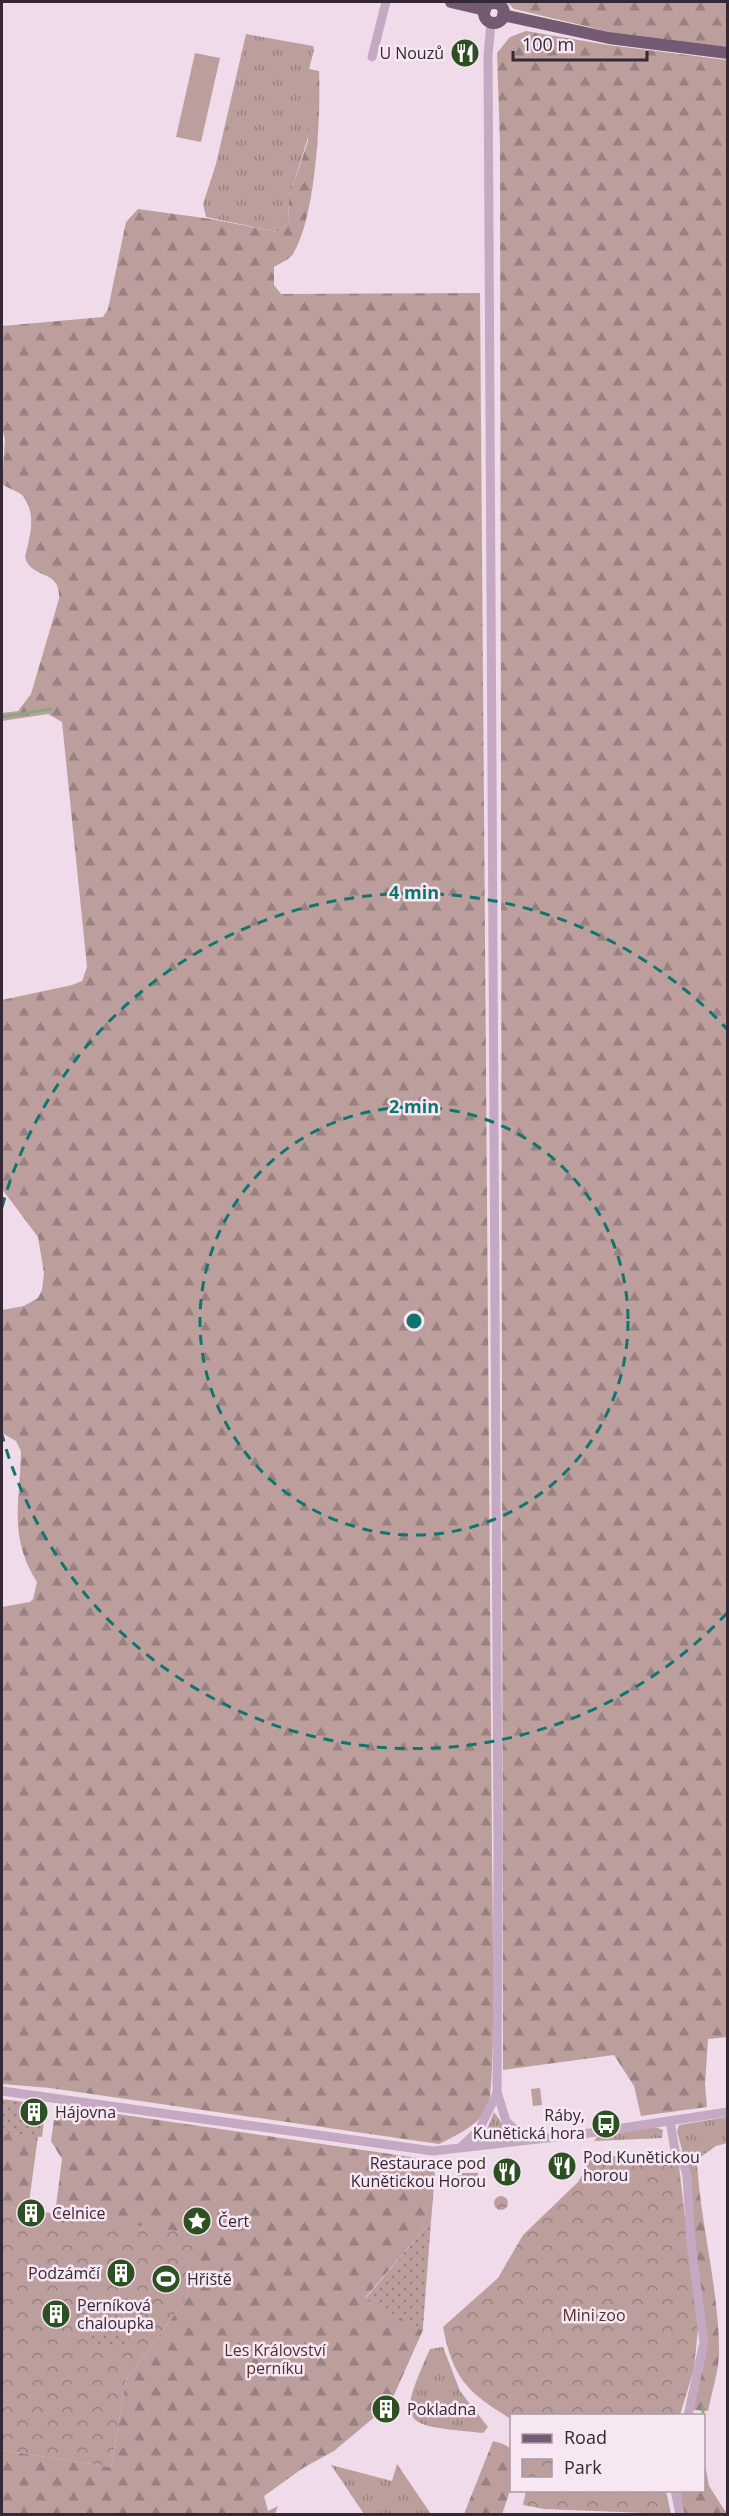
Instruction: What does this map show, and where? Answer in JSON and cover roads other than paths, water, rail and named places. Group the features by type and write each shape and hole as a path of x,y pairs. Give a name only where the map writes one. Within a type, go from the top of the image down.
{"main road":[{"path":"451,2 501,6 503,15"},
{"path":"490,5 485,17 491,22 498,21 503,15"},
{"path":"503,15 609,38 728,53"}],"street":[{"path":"372,57 386,2"},
{"path":"491,22 488,80 498,1846 497,2092 506,2121 526,2140"},
{"path":"2,2091 433,2151 728,2112"},
{"path":"461,2148 483,2123 497,2092"},
{"path":"670,2121 675,2150 687,2176 691,2244 704,2342 688,2414"},
{"path":"675,2492 680,2514"}],"waterway":[{"path":"2,717 51,709"},
{"path":"703,2407 703,2412"}],"place":[{"name":"U Nouzů","path":"465,53"},
{"name":"Hájovna","path":"34,2112"},
{"name":"Ráby, Kunětická hora","path":"606,2124"},
{"name":"Pod Kunětickou horou","path":"562,2166"},
{"name":"Restaurace pod Kunětickou Horou","path":"507,2172"},
{"name":"Celnice","path":"31,2213"},
{"name":"Čert","path":"197,2221"},
{"name":"Podzámčí","path":"121,2273"},
{"name":"Hřiště","path":"166,2279"},
{"name":"Perníková chaloupka","path":"56,2314"},
{"name":"Pokladna","path":"386,2409"}],"park label":[{"name":"Mini zoo","path":"594,2315"},
{"name":"Les Království perníku","path":"275,2359"}]}
